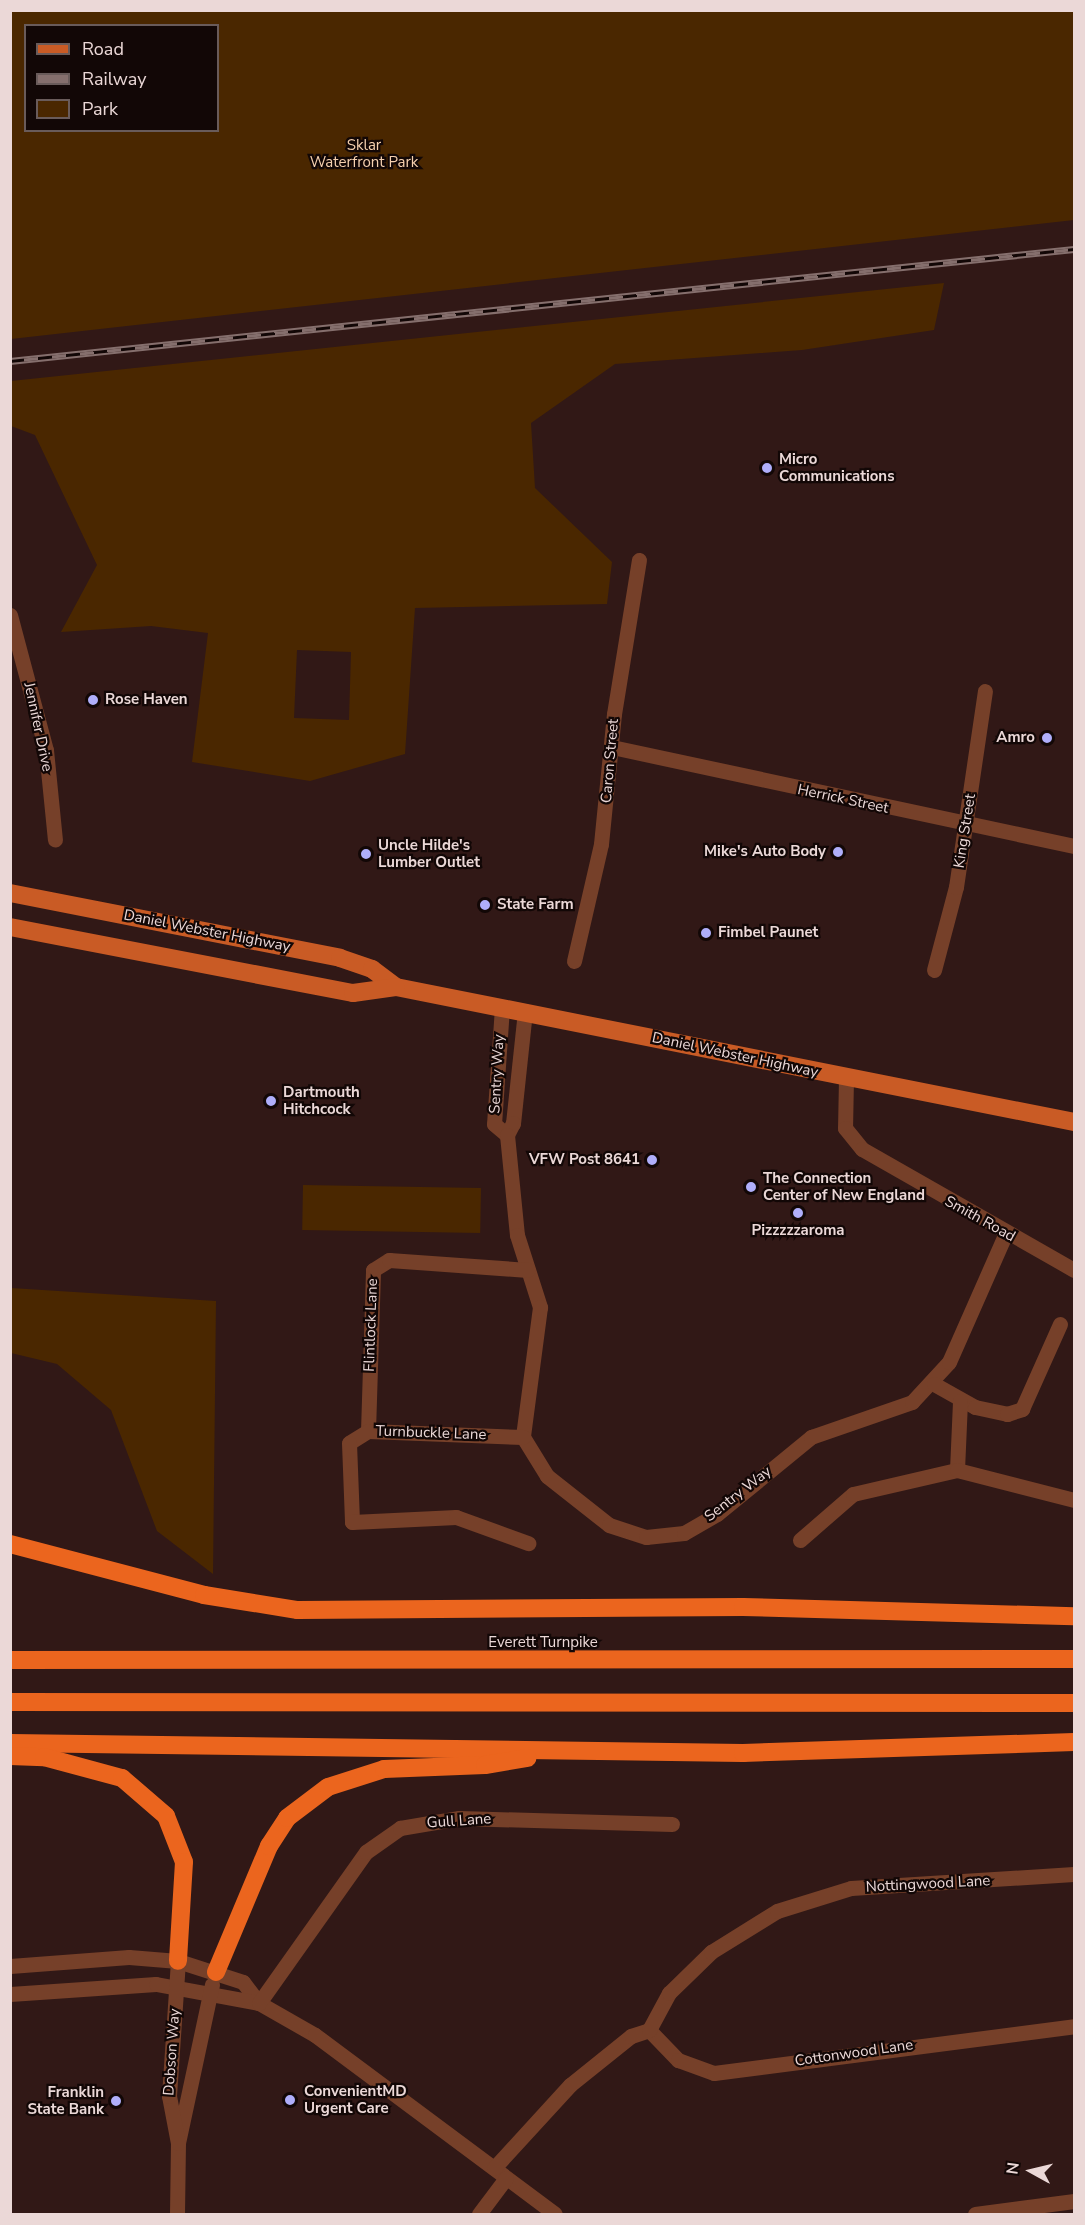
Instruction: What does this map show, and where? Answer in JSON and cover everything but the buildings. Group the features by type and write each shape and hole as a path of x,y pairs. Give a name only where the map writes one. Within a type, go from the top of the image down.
{"highway":[{"path":"10,1544 204,1595 298,1610 743,1607 1074,1616"},
{"name":"Everett Turnpike","path":"10,1660 1074,1659"},
{"path":"10,1702 1074,1703"},
{"path":"10,1743 842,1753 1074,1742"},
{"path":"216,1972 269,1846 287,1818 328,1787 384,1769 486,1766 561,1751"},
{"path":"10,1756 44,1757 122,1778 166,1816 184,1862 178,1961"}],"main road":[{"name":"Daniel Webster Highway","path":"10,893 340,958 372,969 396,987"},
{"name":"Daniel Webster Highway","path":"10,927 353,993 396,987 1074,1122"}],"street":[{"name":"Caron Street","path":"574,961 601,844 612,747 639,560"},
{"name":"Jennifer Drive","path":"10,615 46,750 55,840"},
{"name":"King Street","path":"934,970 966,825 985,691"},
{"name":"Herrick Street","path":"612,747 966,825 1074,846"},
{"name":"Sentry Way","path":"502,1007 494,1124 507,1136"},
{"name":"Sentry Way","path":"525,1011 513,1123 507,1136 510,1189 528,1270 540,1307 539,1344 523,1437 547,1476 576,1504 609,1525 646,1537 666,1536 717,1514 812,1437 877,1417 912,1402 934,1384 1006,1233"},
{"name":"Smith Road","path":"846,1078 845,1128 862,1149 1074,1270"},
{"name":"Flintlock Lane","path":"368,1431 373,1270 389,1260 528,1270"},
{"path":"934,1384 960,1401 1007,1414 1022,1409 1060,1324"},
{"path":"957,1470 960,1401"},
{"name":"Turnbuckle Lane","path":"523,1437 368,1431 349,1443 352,1522 456,1517 528,1543"},
{"path":"800,1540 853,1494 957,1470 1074,1500"},
{"name":"Gull Lane","path":"259,2002 366,1851 400,1828 459,1818 672,1824"},
{"name":"Nottingwood Lane","path":"649,2030 669,1993 711,1952 760,1920 813,1897 890,1884 1074,1874"},
{"path":"10,1966 129,1957 178,1961 243,1982 259,2002"},
{"name":"Dobson Way","path":"178,1961 169,2096 178,2143"},
{"name":"Dobson Way","path":"177,2214 178,2143 216,1972"},
{"path":"10,1994 176,1987 259,2002 315,2035 555,2214"},
{"name":"Cottonwood Lane","path":"649,2030 678,2060 714,2073 1074,2026"},
{"path":"494,2168 570,2085 631,2036 649,2030"},
{"path":"479,2214 506,2178"},
{"path":"975,2214 1074,2201"}],"green space":[{"name":"Sklar Waterfront Park","path":"11,10 1074,11 1074,220 11,339"},
{"path":"944,283 934,330 802,350 615,364 531,423 535,488 612,562 607,604 415,608 405,754 310,781 192,762 208,633 151,626 61,632 97,565 35,435 11,426 11,381","holes":["297,650 351,652 349,720 294,718"]},
{"path":"303,1185 481,1188 480,1233 302,1230"},
{"path":"11,1288 216,1301 213,1574 157,1531 111,1410 57,1364 11,1353"}],"railway":[{"path":"10,361 1074,249"}],"place":[{"name":"Micro Communications","path":"767,468"},
{"name":"Rose Haven","path":"93,700"},
{"name":"Amro","path":"1047,738"},
{"name":"Mike's Auto Body","path":"838,852"},
{"name":"Uncle Hilde's Lumber Outlet","path":"366,854"},
{"name":"State Farm","path":"485,905"},
{"name":"Fimbel Paunet","path":"706,933"},
{"name":"Dartmouth Hitchcock","path":"271,1101"},
{"name":"VFW Post 8641","path":"652,1160"},
{"name":"The Connection Center of New England","path":"751,1187"},
{"name":"Pizzzzzaroma","path":"798,1213"},
{"name":"ConvenientMD Urgent Care","path":"290,2100"},
{"name":"Franklin State Bank","path":"116,2101"}]}
